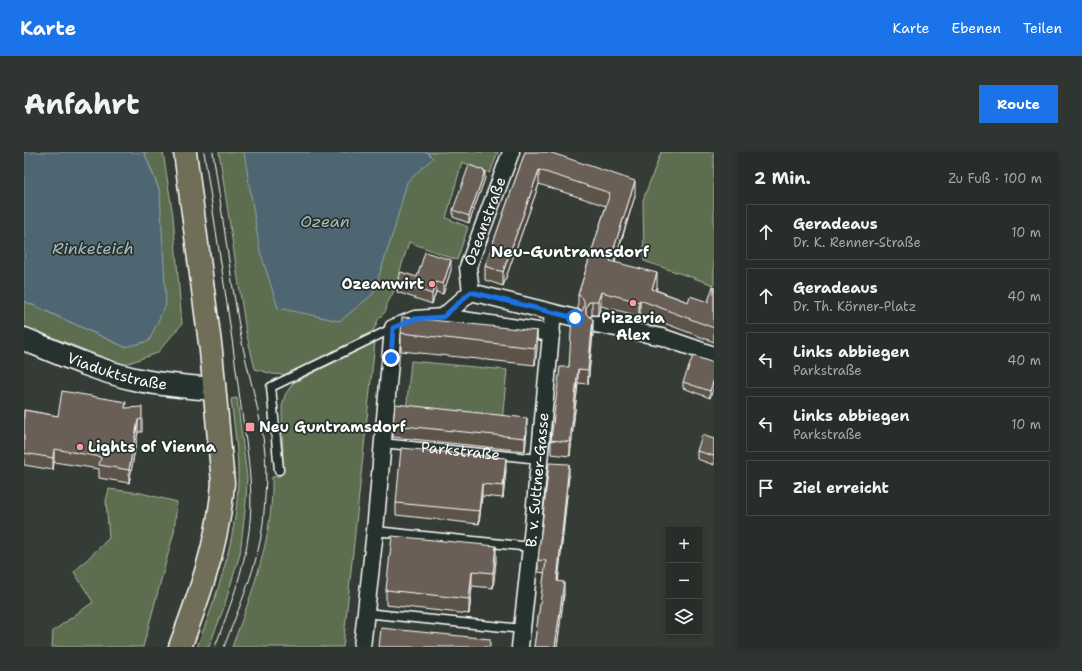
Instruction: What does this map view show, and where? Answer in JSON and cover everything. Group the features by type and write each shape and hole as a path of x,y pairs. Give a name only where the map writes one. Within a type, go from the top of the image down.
{"main road":[{"path":"180,647 198,600 212,551 222,501 223,483 211,350 185,152"}],"street":[{"name":"Ozeanstraße","path":"471,292 468,267 511,152"},
{"path":"443,317 471,292 575,318"},
{"name":"B. v. Suttner-Gasse","path":"520,647 553,313"},
{"path":"362,647 375,531 393,328 414,319 443,317 552,333"},
{"path":"595,324 662,337 714,355"},
{"name":"Viaduktstraße","path":"24,340 78,362 135,379 180,386 214,389"}],"lane":[{"path":"280,470 271,387 393,328"},
{"name":"Parkstraße","path":"382,444 539,459"},
{"path":"375,531 531,547"},
{"path":"365,613 522,629"}],"green space":[{"path":"144,152 163,152 173,216 182,324 157,353 123,365 24,326 24,301 125,347 160,192"},
{"path":"219,152 498,152 490,173 462,162 446,218 468,227 457,260 409,242 393,293 387,304 386,311 379,318 373,331 287,375 272,374 255,369 246,332"},
{"path":"661,152 714,152 714,285 644,261 643,200"},
{"path":"375,342 343,647 232,647 260,564 269,521 272,499 272,477 280,476 283,467 282,407 285,395 293,383"},
{"path":"411,361 507,370 502,422 406,412"},
{"path":"237,398 247,477 246,502 240,554 223,610 209,647 197,647 212,608 234,526 238,484 238,462 231,399"},
{"path":"109,489 141,493 177,502 174,532 143,647 52,647 53,631 93,602 74,572 109,538 106,501"}],"water":[{"name":"Rinketeich","path":"24,152 144,152 160,192 166,304 149,341 125,347 24,301"},
{"name":"Ozean","path":"244,152 427,152 433,158 407,182 394,230 373,294 340,321 278,308 260,251"}],"building":[{"path":"525,152 549,152 635,181 610,261 657,273 652,289 688,302 690,296 708,302 714,286 714,328 640,300 639,302 601,292 598,301 588,303 586,313 593,319 588,370 578,369 570,442 551,440 560,367 569,367 572,313 582,311 584,307 582,297 578,295 610,193 539,170 503,272 485,266"},
{"path":"469,165 485,171 469,216 453,210"},
{"path":"425,252 451,260 443,284 436,282 432,294 397,282 401,272 417,277"},
{"path":"402,317 537,331 535,348 401,333"},
{"path":"693,356 714,363 714,379 710,391 683,382"},
{"name":"Lights of Vienna","path":"62,391 126,402 125,408 142,407 142,419 138,420 129,470 99,465 101,457 54,449 53,458 24,453 24,410 58,416"},
{"path":"395,404 527,418 525,438 393,425"},
{"path":"702,435 714,439 714,456 697,451"},
{"path":"401,448 506,458 503,486 482,484 479,511 396,503"},
{"path":"549,463 569,464 557,581 564,582 555,647 534,647 546,561 538,560"},
{"path":"392,536 496,546 493,573 472,571 469,599 386,590"},
{"path":"381,628 490,639 490,647 379,647"}],"tram line":[{"path":"204,152 227,302 246,444 251,496 251,514 244,561 215,647"},
{"path":"213,152 240,332 260,422 266,470 261,539 247,586 224,647"}],"place":[{"name":"Ozeanwirt","path":"432,284"},
{"name":"Pizzeria Alex","path":"633,303"},
{"name":"Neu Guntramsdorf","path":"250,427"},
{"name":"Lights of Vienna","path":"80,447"}],"district":[{"name":"Neu-Guntramsdorf","path":"570,251"}],"route":[{"path":"391,358 393,328 414,319 443,317 471,292 575,318"}]}
